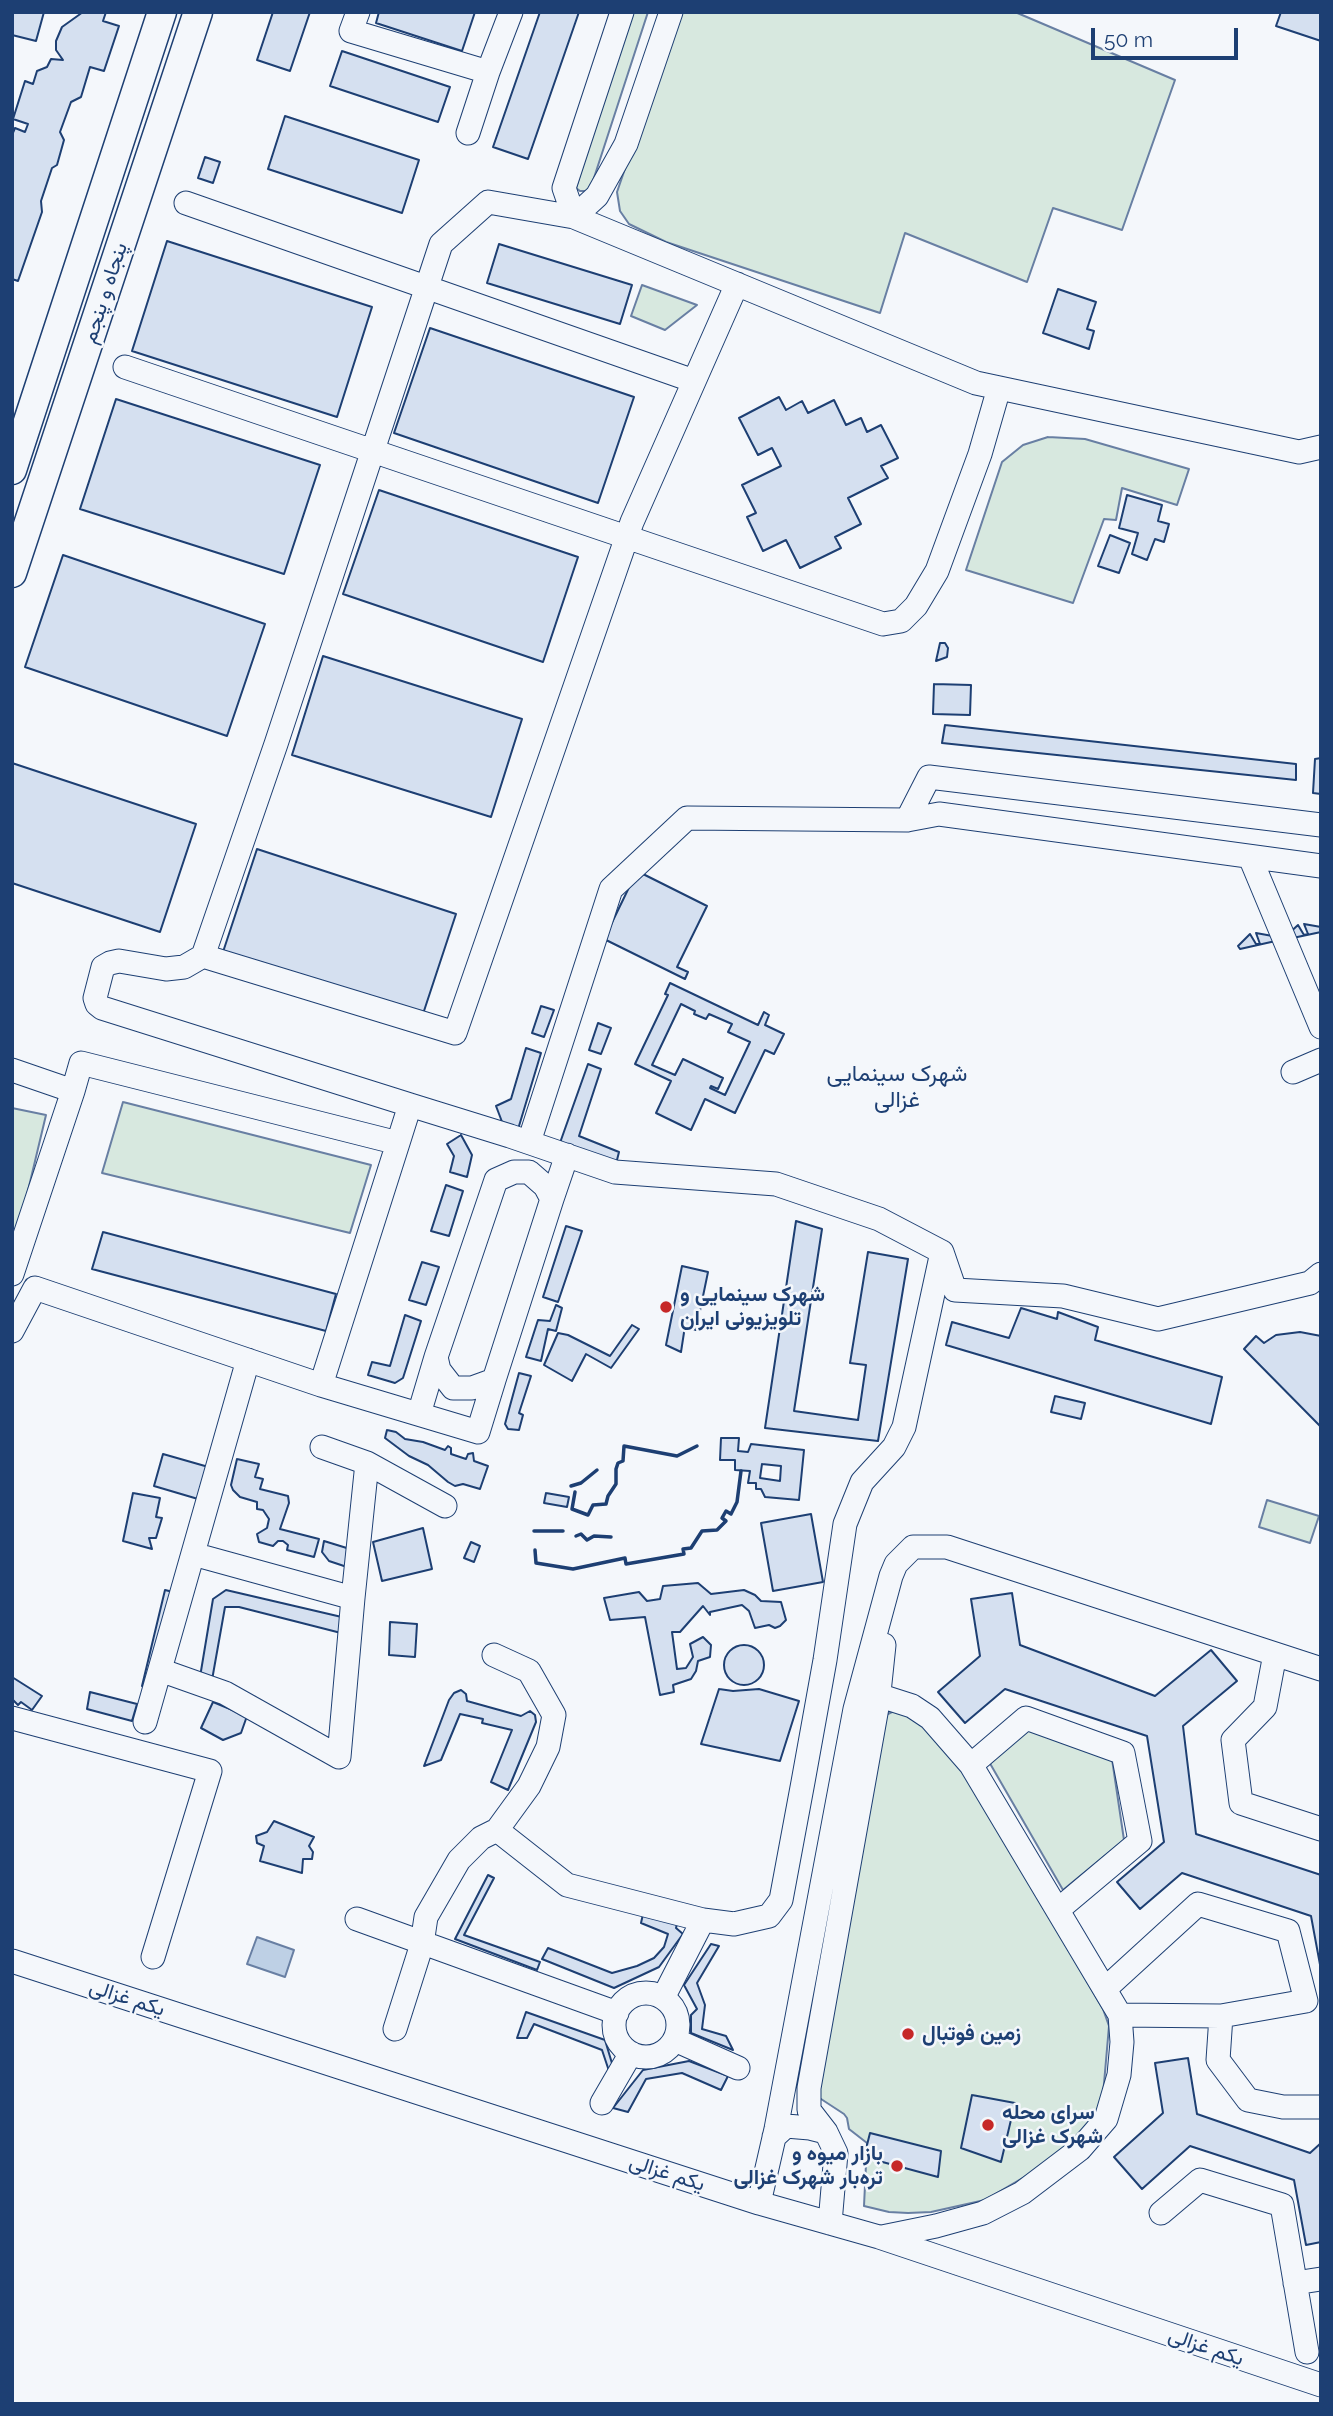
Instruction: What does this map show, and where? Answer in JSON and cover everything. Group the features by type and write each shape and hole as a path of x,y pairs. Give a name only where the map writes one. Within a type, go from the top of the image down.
{"main road":[{"name":"پنجاه و پنجم","path":"12,471 162,12"},
{"name":"پنجاه و پنجم","path":"12,573 198,12"},
{"path":"145,64 177,74"}],"street":[{"path":"358,12 351,31 488,72"},
{"path":"468,133 511,12"},
{"path":"574,217 564,188 622,12"},
{"path":"574,217 597,196 626,144 671,12"},
{"path":"1321,447 1299,452 975,383 574,217 488,202 441,244 203,956 184,967 166,969 119,961 110,962 103,967 95,998 102,1008 520,1139 615,1172 776,1184 879,1219 942,1252 955,1290 1063,1296 1158,1320 1310,1283 1321,1274"},
{"path":"186,203 694,381"},
{"path":"203,956 455,1033 627,538 737,284"},
{"path":"124,367 883,624 901,621 916,606 937,571 980,454 999,388"},
{"path":"907,820 929,777 1321,825"},
{"path":"419,1414 496,1180 520,1139 611,889 687,818 907,820 939,814 1321,866"},
{"path":"1250,857 1321,1027"},
{"path":"1293,1072 1321,1060"},
{"path":"12,1274 81,1063 398,1143"},
{"path":"12,1070 73,1091"},
{"path":"321,1385 410,1105"},
{"path":"12,1282 321,1385 478,1432 566,1155"},
{"path":"496,1180 514,1172 529,1172 545,1186 552,1199"},
{"path":"497,1830 568,1885 703,1920 734,1924 769,1916 780,1900 825,1660 845,1524 862,1482 894,1447 904,1427 942,1252"},
{"path":"12,1331 34,1289"},
{"path":"436,1357 439,1370 453,1388 472,1388 494,1380"},
{"path":"145,1723 248,1360"},
{"path":"322,1447 367,1463 445,1506"},
{"path":"160,1670 225,1693 339,1757 367,1463"},
{"path":"759,2203 774,2137 855,1709 891,1576 896,1564 913,1547 947,1548 1321,1669"},
{"path":"193,1554 353,1598"},
{"path":"830,2223 836,2153 826,2132 809,2110 809,2088 878,1702 891,1576"},
{"path":"1275,1654 1265,1707 1233,1740 1241,1803 1321,1829"},
{"path":"396,2029 422,1944 426,1917 459,1860 481,1838 497,1830 529,1786 548,1747 554,1715 529,1671 494,1655"},
{"path":"855,1709 887,1699 912,1706 930,1718 971,1765 1120,2015 1122,2042 1119,2076 1107,2119 1080,2148 1022,2193 983,2213 879,2237"},
{"path":"12,1718 209,1771 153,1957"},
{"path":"971,1765 1026,1718 1123,1753 1140,1841 1059,1909"},
{"path":"1105,1989 1198,1904 1288,1931 1313,2000 1221,2016 1120,2015"},
{"path":"357,1919 617,2013"},
{"path":"663,1998 703,1920"},
{"name":"یکم غزالی","path":"12,1961 759,2203 879,2237 1321,2385"},
{"path":"646,1993 663,1998 674,2009 678,2019 675,2039 669,2048 651,2056 631,2053 618,2039 615,2029 617,2013 626,2001 635,1995 646,1993"},
{"path":"798,2010 822,2012"},
{"path":"1221,2016 1218,2060 1248,2100 1283,2107 1321,2107"},
{"path":"675,2039 738,2068"},
{"path":"602,2103 631,2053"},
{"path":"774,2137 786,2126 826,2132"},
{"path":"1161,2213 1200,2180 1282,2205 1295,2283 1314,2344 1289,2375"},
{"path":"1295,2283 1321,2279"}],"shaded area":[{"path":"629,12 648,12 591,187 580,191 576,188"},
{"path":"679,12 1015,12 1175,80 1122,230 1053,208 1027,282 905,233 880,313 666,242 629,224 620,211 617,192"},
{"path":"642,285 697,305 665,330 631,316"},
{"path":"1048,437 1085,439 1189,469 1177,505 1122,488 1116,520 1104,519 1073,603 966,570 1002,462 1023,445"},
{"path":"123,1102 371,1165 350,1233 102,1173"},
{"path":"12,1108 46,1115 16,1241 12,1240"},
{"path":"1267,1500 1319,1516 1310,1543 1259,1527"},
{"path":"894,1711 918,1718 963,1768 1103,2009 1109,2026 1103,2095 1092,2125 1038,2169 985,2200 931,2212 889,2212 864,2206 867,2143 849,2129 844,2114 818,2097 884,1716"},
{"path":"1031,1727 1112,1759 1124,1840 1063,1890 988,1760"}],"water":[{"path":"257,1937 294,1950 285,1977 247,1964"}],"building":[{"path":"12,12 44,12 36,41 12,35"},
{"path":"83,12 106,12 103,21 119,26 104,71 90,67 81,97 71,102 60,132 64,140 57,165 52,168 41,201 42,212 18,281 12,279 12,135 15,128 25,132 28,124 13,119 25,81 33,84 37,71 47,67 51,59 63,60 56,50 56,41 62,27"},
{"path":"273,12 310,12 290,71 257,60"},
{"path":"379,12 475,12 462,51 376,23"},
{"path":"540,12 579,12 528,159 493,147"},
{"path":"1281,12 1321,12 1321,41 1276,26"},
{"path":"342,51 450,87 438,122 330,86"},
{"path":"285,116 419,160 402,213 268,169"},
{"path":"205,157 220,162 213,183 198,178"},
{"path":"167,241 372,307 337,417 132,351"},
{"path":"499,244 632,285 620,324 487,283"},
{"path":"1058,289 1096,302 1087,329 1094,331 1089,349 1043,333"},
{"path":"430,328 634,397 598,503 394,433"},
{"path":"779,397 786,410 802,401 808,413 834,400 846,425 861,418 867,432 881,425 898,458 881,466 888,478 848,498 861,524 835,537 841,548 800,568 786,540 763,551 747,517 756,513 742,485 781,466 772,448 758,455 739,418"},
{"path":"116,399 320,465 284,574 80,509"},
{"path":"379,490 578,557 543,662 343,594"},
{"path":"1127,495 1162,505 1158,521 1169,524 1164,542 1155,539 1147,560 1132,554 1138,533 1119,528"},
{"path":"1110,535 1130,543 1119,573 1098,566"},
{"path":"63,555 265,624 227,736 25,667"},
{"path":"940,643 945,643 948,648 947,657 936,661"},
{"path":"323,656 522,719 491,817 292,755"},
{"path":"934,684 971,685 970,715 933,714"},
{"path":"945,725 1296,764 1296,780 942,743"},
{"path":"1321,758 1321,794 1313,793 1315,759"},
{"path":"12,763 196,824 160,932 12,883"},
{"path":"257,849 456,914 422,1017 223,952"},
{"path":"637,871 707,906 677,967 688,972 685,979 604,939"},
{"path":"1304,924 1321,927 1321,932 1288,939 1286,936 1298,925 1304,935 1308,934"},
{"path":"1256,933 1278,937 1280,940 1240,949 1238,946 1250,934 1256,944 1260,944"},
{"path":"670,983 758,1025 764,1012 769,1015 765,1025 784,1034 774,1054 765,1050 735,1113 705,1099 691,1130 656,1113 671,1081 635,1064 668,995 665,994","holes":["681,1004 695,1011 694,1014 706,1019 709,1014 732,1024 728,1032 750,1042 725,1095 710,1088 711,1086 718,1089 723,1078 683,1059 675,1075 652,1065"]},
{"path":"541,1006 554,1010 544,1037 532,1033"},
{"path":"598,1023 611,1028 601,1054 589,1050"},
{"path":"526,1048 541,1053 519,1126 517,1129 504,1127 496,1106 511,1099"},
{"path":"588,1064 601,1069 579,1136 619,1152 616,1164 562,1145 561,1140"},
{"path":"461,1135 472,1155 467,1177 450,1172 454,1156 447,1144"},
{"path":"446,1185 463,1191 449,1236 431,1231"},
{"path":"796,1221 822,1229 794,1411 858,1420 866,1365 850,1363 868,1252 908,1259 878,1441 765,1428"},
{"path":"566,1226 582,1231 558,1302 543,1297"},
{"path":"103,1232 336,1294 326,1331 92,1269"},
{"path":"422,1262 439,1267 426,1305 409,1300"},
{"path":"682,1266 708,1272 696,1330 685,1326 681,1352 666,1345"},
{"path":"556,1305 562,1308 556,1331 548,1329 541,1361 526,1357 538,1320 550,1321"},
{"path":"1021,1308 1057,1319 1058,1312 1098,1327 1095,1340 1222,1377 1211,1424 946,1345 952,1322 1009,1338"},
{"path":"405,1315 421,1321 403,1378 395,1383 368,1375 372,1362 390,1366"},
{"path":"632,1325 639,1329 611,1368 586,1354 572,1381 544,1365 558,1333 568,1335 610,1356"},
{"path":"1300,1332 1321,1336 1321,1427 1244,1349 1256,1336 1264,1343 1276,1335"},
{"path":"519,1373 531,1376 519,1413 523,1415 519,1430 508,1429 505,1424"},
{"path":"1055,1396 1085,1403 1081,1419 1051,1412"},
{"path":"387,1430 396,1432 405,1439 445,1450 448,1446 451,1448 451,1454 466,1459 468,1454 473,1453 474,1461 488,1466 480,1489 463,1484 455,1486 448,1482 428,1465 409,1456 385,1438"},
{"path":"721,1438 739,1438 738,1451 748,1452 751,1444 804,1450 799,1500 765,1497 761,1489 756,1489 756,1483 748,1483 750,1471 735,1470 735,1460 720,1460","holes":["762,1464 781,1466 780,1481 760,1478"]},
{"path":"163,1454 212,1468 198,1499 154,1486"},
{"path":"237,1459 259,1464 255,1477 263,1479 260,1489 288,1496 289,1503 280,1529 319,1539 314,1557 287,1550 288,1545 283,1541 278,1541 273,1546 259,1542 257,1534 267,1528 269,1519 263,1510 257,1509 257,1502 240,1497 233,1490 231,1485"},
{"path":"133,1493 160,1498 156,1517 162,1518 156,1538 149,1538 152,1549 123,1541"},
{"path":"546,1493 569,1497 567,1507 544,1503"},
{"path":"811,1514 823,1582 773,1591 761,1523"},
{"path":"423,1528 432,1569 382,1581 373,1542"},
{"path":"324,1541 350,1549 347,1567 329,1561 322,1552"},
{"path":"471,1542 480,1546 474,1562 464,1558"},
{"path":"698,1583 711,1594 744,1590 761,1601 781,1602 786,1620 775,1628 769,1625 755,1628 749,1611 742,1605 710,1612 710,1615 703,1606 680,1632 672,1632 677,1669 686,1668 693,1657 690,1644 703,1637 711,1645 710,1657 698,1661 691,1679 673,1685 674,1692 660,1695 645,1617 610,1620 604,1598 639,1592 647,1601 660,1599 663,1586"},
{"path":"165,1590 177,1593 150,1687 142,1686"},
{"path":"226,1590 346,1618 345,1634 239,1607 225,1607 212,1680 200,1677 213,1599"},
{"path":"1012,1593 1020,1645 1155,1696 1211,1650 1237,1681 1183,1726 1196,1834 1321,1875 1321,1970 1311,1916 1182,1873 1140,1909 1117,1882 1164,1842 1147,1736 1005,1689 965,1723 938,1692 980,1656 971,1599"},
{"path":"390,1622 417,1624 415,1657 389,1655"},
{"path":"744,1645 752,1646 758,1651 763,1657 763,1673 758,1679 752,1684 744,1685 736,1684 730,1679 725,1673 724,1665 725,1657 730,1651 736,1646"},
{"path":"12,1677 42,1696 32,1710 21,1702 18,1705 12,1699"},
{"path":"719,1689 759,1689 799,1701 780,1761 701,1744"},
{"path":"461,1690 466,1694 467,1701 521,1716 530,1711 535,1715 536,1722 508,1790 491,1782 512,1730 482,1723 483,1719 460,1714 441,1760 424,1766 449,1700 454,1693"},
{"path":"90,1692 137,1704 132,1721 87,1709"},
{"path":"213,1702 247,1716 241,1733 223,1740 201,1728"},
{"path":"274,1821 314,1837 309,1846 313,1852 312,1859 303,1859 302,1873 260,1861 264,1846 257,1843 256,1836 267,1832"},
{"path":"488,1875 494,1878 464,1935 540,1962 537,1970 455,1939"},
{"path":"643,1914 677,1924 676,1928 683,1934 659,1967 614,1988 542,1959 548,1948 612,1973 637,1966 654,1958 664,1947 668,1934 641,1923"},
{"path":"711,1944 719,1946 697,1983 705,2005 702,2029 726,2036 733,2050 691,2033 691,2015 697,2009 684,1985"},
{"path":"526,2012 605,2040 614,2070 609,2071 602,2050 534,2024 527,2038 517,2038"},
{"path":"1188,2058 1197,2114 1310,2153 1321,2143 1321,2242 1306,2245 1294,2180 1190,2146 1142,2189 1114,2157 1163,2113 1155,2063"},
{"path":"689,2061 728,2076 721,2090 682,2073 646,2079 628,2112 613,2108 643,2070"},
{"name":"سرای محله شهرک غزالی","path":"972,2095 1015,2103 1001,2162 961,2148"},
{"path":"870,2133 941,2151 938,2177 864,2157"}],"wall":[{"path":"575,1492 572,1509 588,1515 593,1505 606,1504 616,1484 616,1469 618,1463 623,1461 624,1446 677,1456 697,1446"},
{"path":"571,1486 581,1483 597,1470"},
{"path":"535,1550 536,1563 573,1569 625,1558 626,1564 684,1554 683,1549 691,1548 702,1531 717,1530 726,1521 722,1518 726,1511 731,1514 737,1502 741,1471"},
{"path":"534,1531 563,1531"},
{"path":"576,1536 581,1534 587,1540 594,1536 611,1537"}],"place":[{"name":"شهرک سینمایی و تلویزیونی ایران","path":"666,1307"},
{"name":"زمین فوتبال","path":"908,2034"},
{"name":"سرای محله شهرک غزالی","path":"988,2125"},
{"name":"بازار میوه و تره‌بار شهرک غزالی","path":"897,2166"}],"district":[{"name":"شهرک سینمایی غزالی","path":"897,1087"}]}
